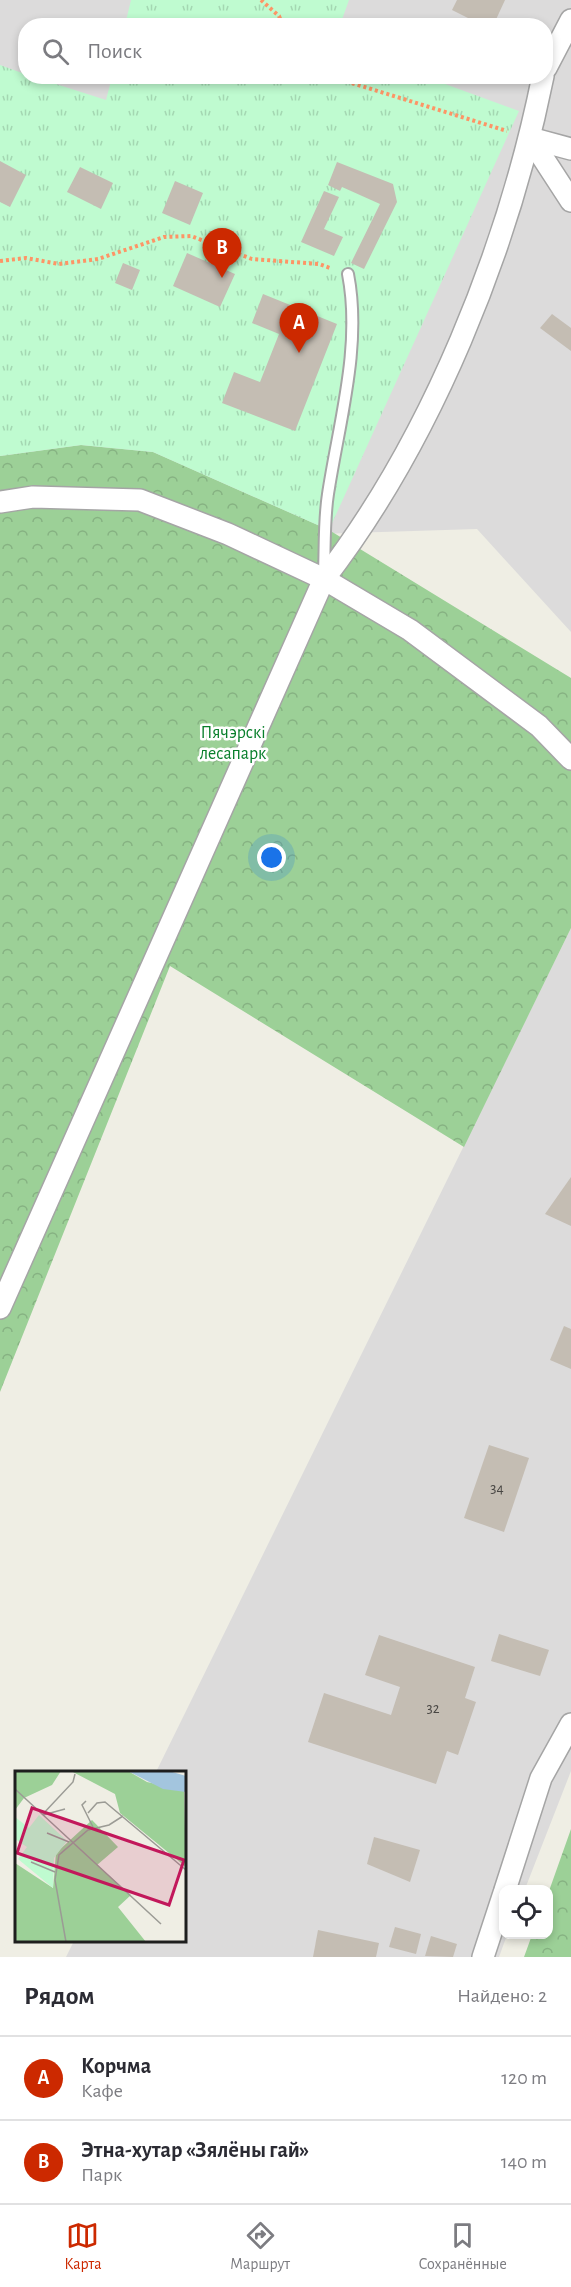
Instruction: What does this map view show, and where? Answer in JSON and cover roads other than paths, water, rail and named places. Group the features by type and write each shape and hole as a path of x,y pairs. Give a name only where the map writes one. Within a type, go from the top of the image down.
{"street":[{"path":"553,55 571,20"},
{"path":"0,1308 324,579 345,551 390,480 439,387 487,276 531,138 541,84"},
{"path":"531,138 571,149"},
{"path":"531,138 571,201"},
{"path":"0,502 33,497 140,500 228,534 324,579 410,630 539,726 571,759"},
{"path":"506,1885 541,1778 571,1724"},
{"path":"483,1957 499,1907"}],"lane":[{"path":"324,579 327,497 351,360 353,299 348,274"}],"place":[{"name":"Этна-хутар «Зялёны гай»","path":"222,278"},
{"name":"Корчма","path":"299,353"}],"park label":[{"name":"Пячэрскі лесапарк","path":"233,742"}]}
